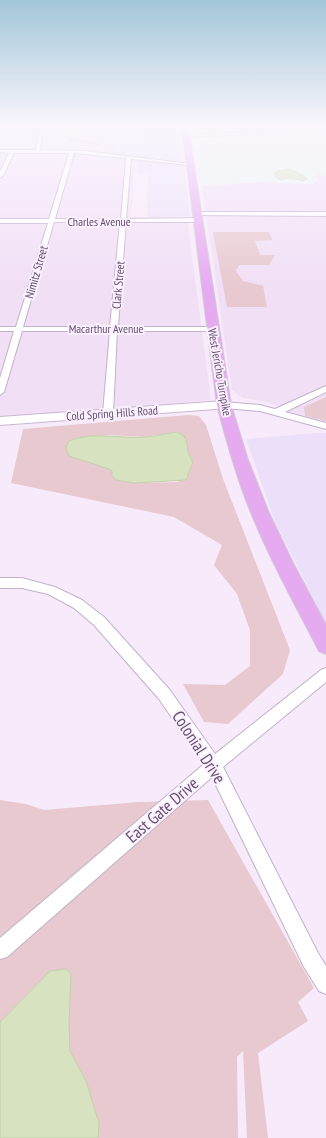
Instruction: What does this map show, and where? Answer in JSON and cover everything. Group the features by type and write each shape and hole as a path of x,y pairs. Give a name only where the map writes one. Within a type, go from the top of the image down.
{"main road":[{"name":"West Jericho Turnpike","path":"191,180 224,405 237,450 261,514 294,586 326,644"}],"street":[{"name":"Nimitz Street","path":"0,392 63,180"},
{"name":"Clark Street","path":"108,413 127,180"},
{"name":"Charles Avenue","path":"0,221 124,221 197,217 326,214"},
{"name":"Macarthur Avenue","path":"0,329 213,329"},
{"path":"277,412 326,389"},
{"name":"Cold Spring Hills Road","path":"0,422 224,405"},
{"path":"224,405 260,408 326,426"},
{"name":"Colonial Drive","path":"0,583 22,583 51,590 78,604 99,621 164,694 214,765 311,960 326,984"},
{"name":"East Gate Drive","path":"0,950 214,765 326,674"}],"shaded area":[{"path":"0,180 133,180 131,217 187,218 211,400 0,420"},
{"path":"148,180 186,180 190,216 147,217"},
{"path":"201,180 318,180 319,182 314,181 314,184 278,183 275,181 202,186"},
{"path":"317,180 326,180 326,423 304,417 267,402 243,398 232,390 202,186 276,181 278,183 314,184 313,181 318,182"},
{"path":"213,232 269,232 272,240 255,241 260,255 275,255 269,265 239,265 236,271 243,281 263,286 267,307 227,307"},
{"path":"326,397 326,421 305,416 304,407"},
{"path":"188,415 199,416 206,425 223,479 290,650 283,674 228,724 204,722 183,684 225,685 250,666 250,630 237,594 214,565 222,545 174,517 11,483 23,429","holes":["177,432 187,443 187,452 193,462 178,482 135,483 116,480 112,475 112,471 109,469 68,453 66,448 76,438 108,435 145,437"]},
{"path":"177,432 184,436 189,455 193,462 186,480 135,483 116,480 112,475 112,471 109,469 69,456 66,448 69,441 88,436 150,437"},
{"path":"326,433 326,623 276,524 246,439"},
{"path":"0,800 26,804 44,810 139,802 208,800 314,988 298,1002 308,1021 258,1053 268,1138 247,1138 243,1051 237,1057 238,1138 0,1138"},
{"path":"66,969 71,974 69,1023 70,1051 86,1081 99,1123 98,1138 0,1138 0,1022 50,971"}]}
